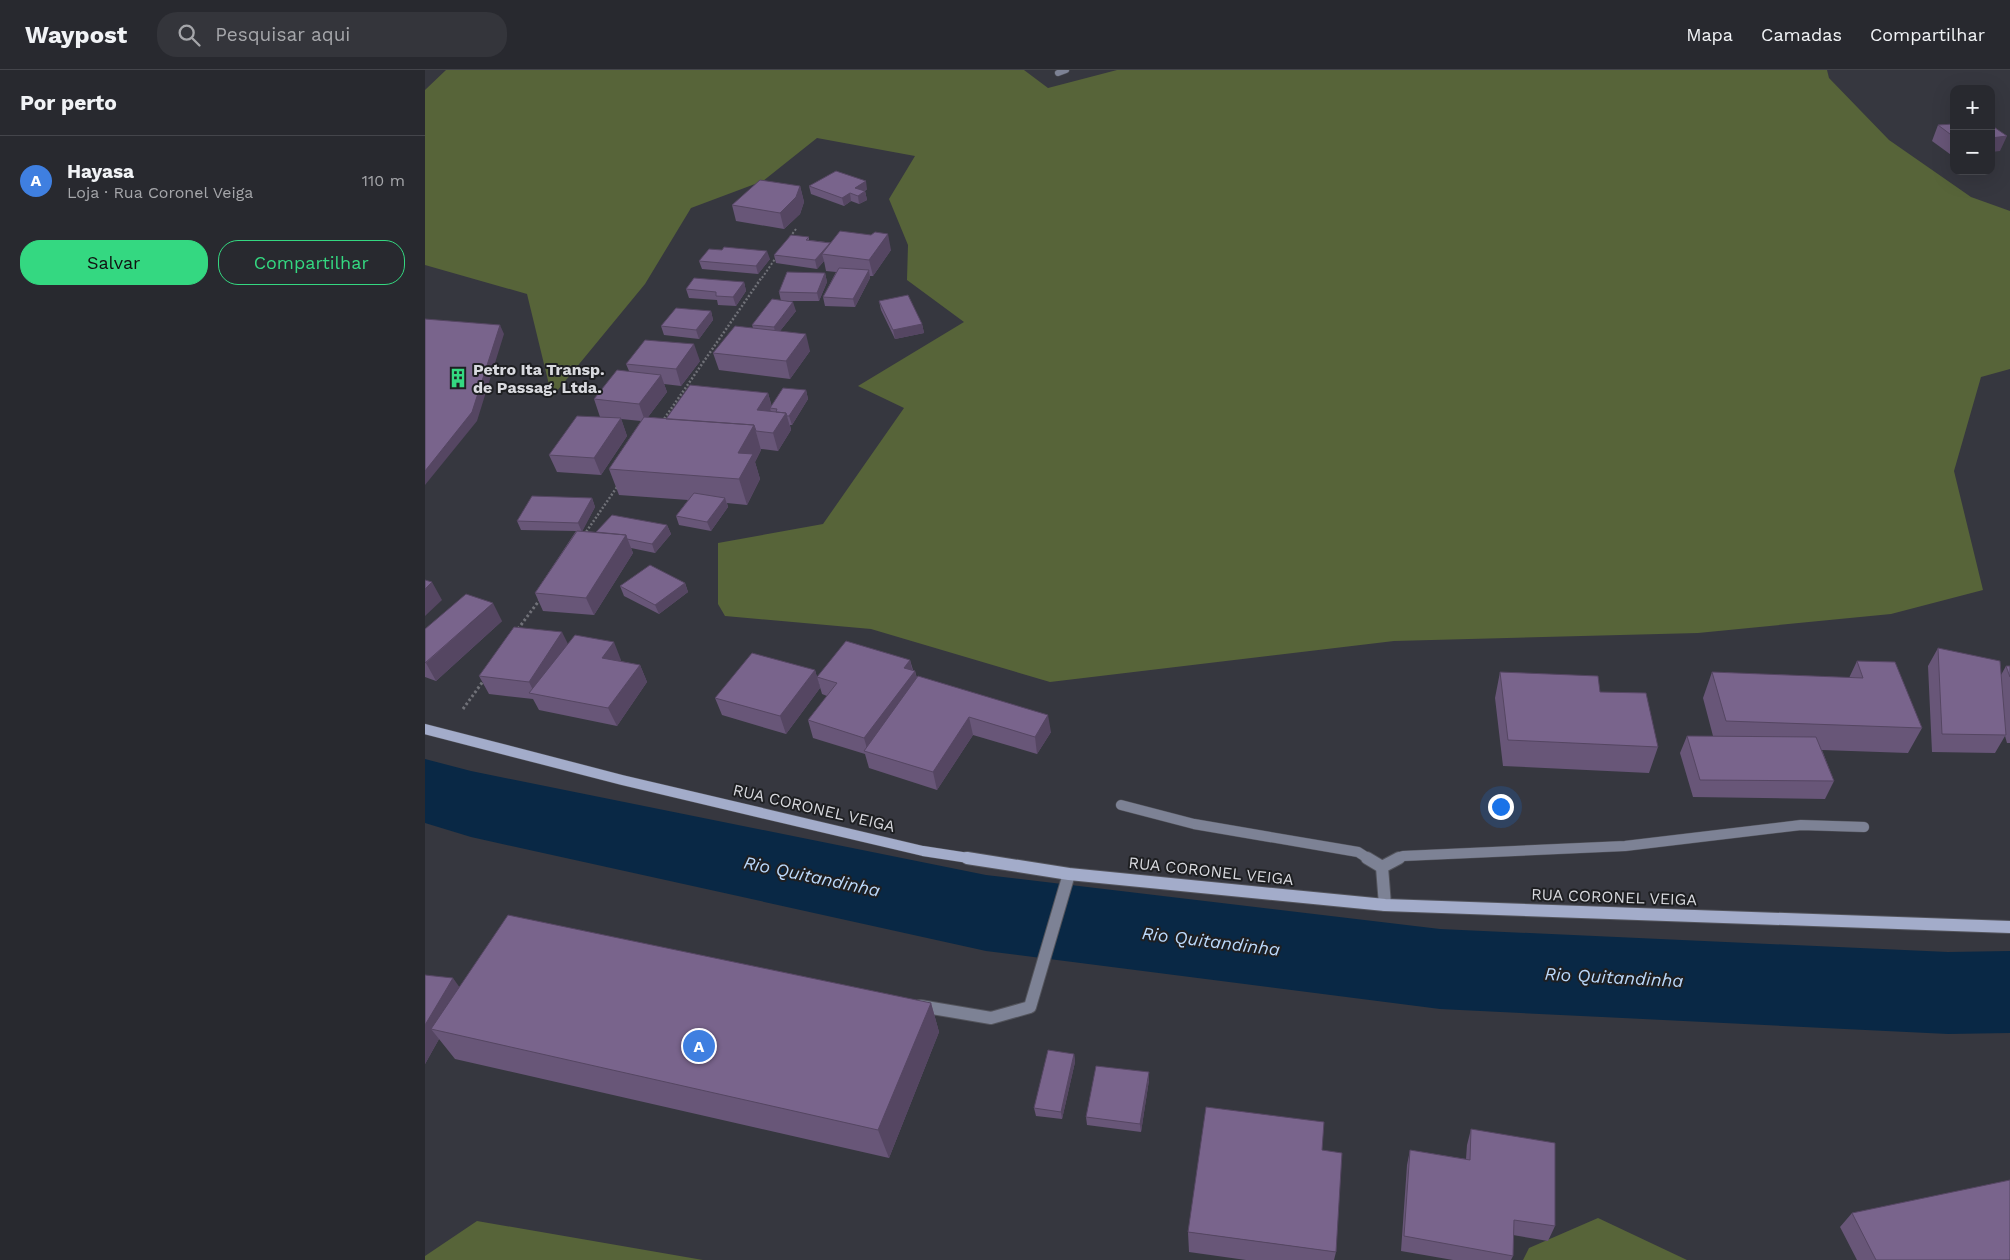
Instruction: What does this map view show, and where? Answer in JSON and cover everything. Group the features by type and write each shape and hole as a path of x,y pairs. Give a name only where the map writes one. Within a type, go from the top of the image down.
{"main road":[{"name":"RUA CORONEL VEIGA","path":"425,729 622,780 923,850 1069,874 1385,904 2010,927"}],"lane":[{"path":"1059,72 1066,70"},
{"path":"1121,805 1194,824 1358,852 1382,867"},
{"path":"1382,867 1403,856 1625,846 1801,825 1864,827"},
{"path":"1382,867 1385,904"},
{"path":"904,1003 991,1018 1030,1007 1069,874"}],"path":[{"path":"790,237 796,229"},
{"path":"660,425 779,254"},
{"path":"581,539 621,482"},
{"path":"513,637 541,596"},
{"path":"445,735 485,678"}],"green space":[{"path":"446,70 1024,70 1048,88 1117,70 1827,70 1829,78 1889,140 1971,197 2010,211 2010,369 1981,377 1954,471 1983,590 1891,614 1698,633 1394,641 1050,682 871,629 725,616 718,604 718,543 823,524 904,408 858,386 964,322 907,280 908,245 889,199 915,156 817,138 763,181 691,208 645,284 552,397 527,294 425,265 425,90"},
{"path":"1598,1218 1687,1260 1523,1260 1529,1248"},
{"path":"477,1221 703,1260 425,1260 425,1256"}],"building":[{"path":"1950,124 1950,134 1938,125"},
{"path":"1995,128 2007,136 1995,138"},
{"path":"836,171 866,181 855,188 865,191 858,196 850,193 842,198 809,186"},
{"path":"760,180 800,186 796,197 780,213 732,205"},
{"path":"840,231 871,235 875,232 888,234 869,260 822,254"},
{"path":"791,235 809,237 806,240 830,243 815,260 774,255"},
{"path":"724,247 767,251 756,266 699,261 709,249 722,250"},
{"path":"839,268 869,270 853,299 823,297"},
{"path":"787,272 825,273 817,293 779,292"},
{"path":"694,278 744,282 733,297 716,296 716,292 686,289"},
{"path":"908,295 922,324 893,330 879,301"},
{"path":"772,299 793,302 774,327 752,325"},
{"path":"676,308 711,311 696,330 661,326"},
{"name":"Petro Ita Transp. de Passag. Ltda.","path":"425,319 500,325 472,412 425,471"},
{"path":"735,326 806,334 786,361 713,353"},
{"path":"645,340 694,344 676,369 626,364"},
{"path":"617,370 661,375 639,404 594,399"},
{"path":"690,385 768,393 757,410 786,413 773,433 756,431 754,425 666,419"},
{"path":"783,388 806,390 789,416 786,413 776,412 777,409 770,408"},
{"path":"577,416 621,418 594,458 549,455"},
{"path":"644,417 754,425 738,453 753,454 739,479 609,469"},
{"path":"694,493 725,498 707,522 676,516"},
{"path":"532,496 592,498 578,523 517,521"},
{"path":"612,515 667,525 652,544 627,539 626,535 596,532"},
{"path":"577,531 626,535 586,598 535,593"},
{"path":"650,565 685,583 655,605 620,586"},
{"path":"425,580 432,582 425,589"},
{"path":"466,594 493,603 425,663 425,629"},
{"path":"514,627 562,632 529,682 479,676"},
{"path":"575,635 614,642 602,658 640,665 608,708 529,693"},
{"path":"846,641 910,660 904,668 915,671 864,738 808,720 837,683 817,677"},
{"path":"1938,648 2000,661 2006,735 1942,734"},
{"path":"752,653 815,670 780,716 715,698"},
{"path":"1857,661 1895,662 1922,728 1726,721 1712,672 1863,678"},
{"path":"2006,666 2010,666 2010,677"},
{"path":"1500,672 1598,676 1600,692 1646,693 1658,747 1508,740"},
{"path":"918,676 1048,715 1035,737 969,717 933,772 864,751"},
{"path":"1687,736 1816,737 1834,781 1700,780"},
{"path":"508,915 931,1003 878,1130 431,1029"},
{"path":"425,975 453,978 425,1025"},
{"path":"1048,1050 1074,1054 1061,1112 1034,1108"},
{"path":"1096,1066 1149,1072 1140,1124 1086,1117"},
{"path":"1206,1107 1324,1122 1322,1150 1342,1153 1336,1252 1188,1232"},
{"path":"1471,1129 1555,1143 1555,1226 1514,1220 1513,1256 1404,1236 1410,1150 1470,1160"},
{"path":"2010,1180 2010,1260 1876,1260 1852,1213"}],"waterway":[{"name":"Rio Quitandinha","path":"425,791 471,804 986,913 1440,969 1948,993 2010,992"}],"place":[{"name":"Petro Ita Transp. de Passag. Ltda.","path":"458,378"},
{"name":"Hayasa","path":"699,1046"}]}
